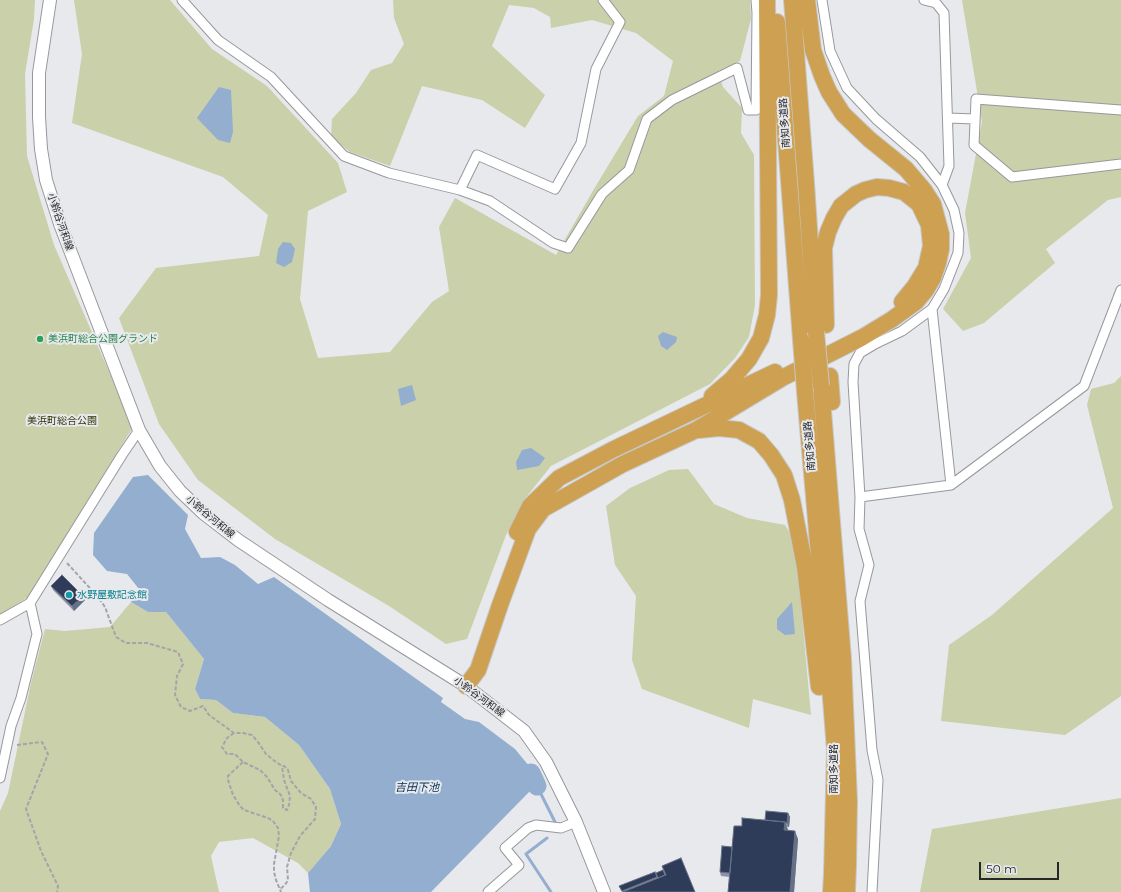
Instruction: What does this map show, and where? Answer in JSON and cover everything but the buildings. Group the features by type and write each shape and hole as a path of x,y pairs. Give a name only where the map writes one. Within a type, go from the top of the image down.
{"highway":[{"path":"693,410 732,379 749,359 760,338 767,315 769,295 767,0"},
{"name":"南知多道路","path":"776,0 805,392 835,750 831,892"},
{"name":"南知多道路","path":"792,0 806,184 821,328 830,494 843,660 849,801 847,892"},
{"path":"466,686 478,670 502,598 528,529 543,509 624,464 696,430 784,378 863,337 892,320 916,302 926,290 938,263 941,249 941,234 933,204 924,190 906,169 869,139 843,114 829,92 813,50 807,0"},
{"path":"466,686 467,667 514,538 530,506 559,478 614,449 693,410 708,405 848,335 885,315 901,303 915,286 926,268 931,246 929,225 919,204 904,192 889,188 877,187 856,194 841,206 828,232 824,248 821,328"},
{"path":"696,430 719,428 739,430 759,441 772,455 784,475 792,500 805,567 825,740 835,750"}],"main road":[{"name":"小鈴谷河和線","path":"50,0 39,73 41,149 46,180 60,224 139,430 160,466 180,491 203,513 238,540 279,568 466,686 524,730 546,762 576,822 604,892"}],"street":[{"path":"182,0 218,40 271,77 344,156 389,173 460,190 490,201 553,243 568,248 602,194 629,170 647,119 672,100 737,68 748,110 756,110 756,0"},
{"path":"460,190 477,155 555,188 581,143 596,68 620,22 604,0"},
{"path":"822,0 830,51 847,88 876,119 920,157 942,185 954,210 960,233 958,253 944,290 932,309 902,331 860,353 854,364 853,382 860,497 859,529 869,565 860,602 872,750 878,780 872,892"},
{"path":"924,0 936,3 944,13 949,166 942,185"},
{"path":"1121,110 976,98 974,144 1012,177 1121,164"},
{"path":"948,118 975,119"},
{"path":"860,497 951,485 1084,386 1121,290"},
{"path":"932,309 951,485"},
{"path":"0,620 30,603 139,430"},
{"path":"0,778 12,726 21,698 37,634 30,603"},
{"path":"488,892 519,865 506,848 528,828 536,825 561,828 576,822"}],"path":[{"path":"67,563 98,597 105,607 116,637 126,644 147,643 178,652 183,664 178,676 175,695 181,707 190,711 203,706 210,715 234,734"},
{"path":"12,726 15,745 42,742 48,754 26,809 41,851 58,886 57,892"},
{"path":"280,891 288,880 287,867 290,853 300,836 315,819 316,807 311,799 301,793 291,781 288,770 266,754 252,735 243,733 234,734 227,738 222,747 227,754 235,754 244,762 260,770 267,777 275,790 281,795 283,800 283,808 287,810 290,796 284,780 282,766"},
{"path":"244,762 228,776 228,780 233,795 244,810 268,818 273,821 278,828 279,836 274,872 280,891"}],"green space":[{"name":"美浜町総合公園","path":"0,0 35,0 34,19 25,74 27,156 54,245 133,427 28,597 0,615"},
{"path":"74,0 170,0 212,49 267,86 338,163 347,192 308,211 300,299 318,358 390,352 432,302 449,291 439,227 455,198 556,255 638,116 664,96 673,61 636,33 592,20 551,28 550,17 534,8 509,5 492,46 545,95 525,128 482,100 422,86 390,166 350,152 331,137 332,119 356,93 371,70 392,63 404,44 394,18 393,0 750,0 751,19 740,61 718,71 723,87 742,108 741,133 754,155 755,305 749,337 735,358 710,384 551,466 524,500 506,535 467,639 446,644 389,606 275,539 198,480 159,424 119,318 156,268 259,256 268,215 223,177 72,123 82,54"},
{"path":"962,0 1121,0 1121,197 1108,200 1046,249 1055,263 984,323 963,331 943,309 971,258 965,213 982,122"},
{"path":"1121,376 1121,696 1065,735 941,721 949,645 992,615 1113,508 1087,405 1091,389 1114,383"},
{"path":"688,469 714,504 747,518 785,525 795,541 811,715 753,699 749,728 642,689 632,660 636,596 615,565 606,506 630,488 669,470"},
{"path":"131,602 148,612 166,612 204,659 195,689 200,699 216,700 233,713 265,717 299,745 330,789 341,824 331,846 308,873 298,863 253,838 219,842 211,856 219,892 0,892 0,811 8,793 31,683 45,629 65,631 110,627"},
{"path":"1121,798 1121,892 920,892 932,829"}],"water":[{"path":"219,87 231,90 233,132 230,143 218,140 197,118"},
{"path":"283,242 291,243 295,249 292,262 284,267 276,263 278,249"},
{"path":"663,332 677,337 676,342 667,350 661,346 658,336"},
{"path":"412,385 416,400 401,406 398,389"},
{"path":"531,448 545,458 539,466 517,470 516,462 522,450"},
{"name":"吉田下池","path":"148,475 188,515 185,529 201,558 220,557 235,565 258,584 274,577 443,698 441,702 465,719 479,722 515,749 534,772 528,775 531,790 431,892 310,892 308,873 331,846 341,824 330,789 299,745 265,717 233,713 216,700 200,699 195,689 204,659 166,612 148,612 131,602 139,589 127,574 107,571 93,555 94,533 133,477"},
{"path":"792,602 795,634 785,635 777,629 777,619"}],"waterway":[{"path":"531,773 537,786"},
{"path":"537,786 555,822"},
{"path":"547,838 526,854 551,892"}],"place":[{"name":"美浜町総合公園グランド","path":"40,339"},
{"name":"水野屋敷記念館","path":"69,595"}]}
